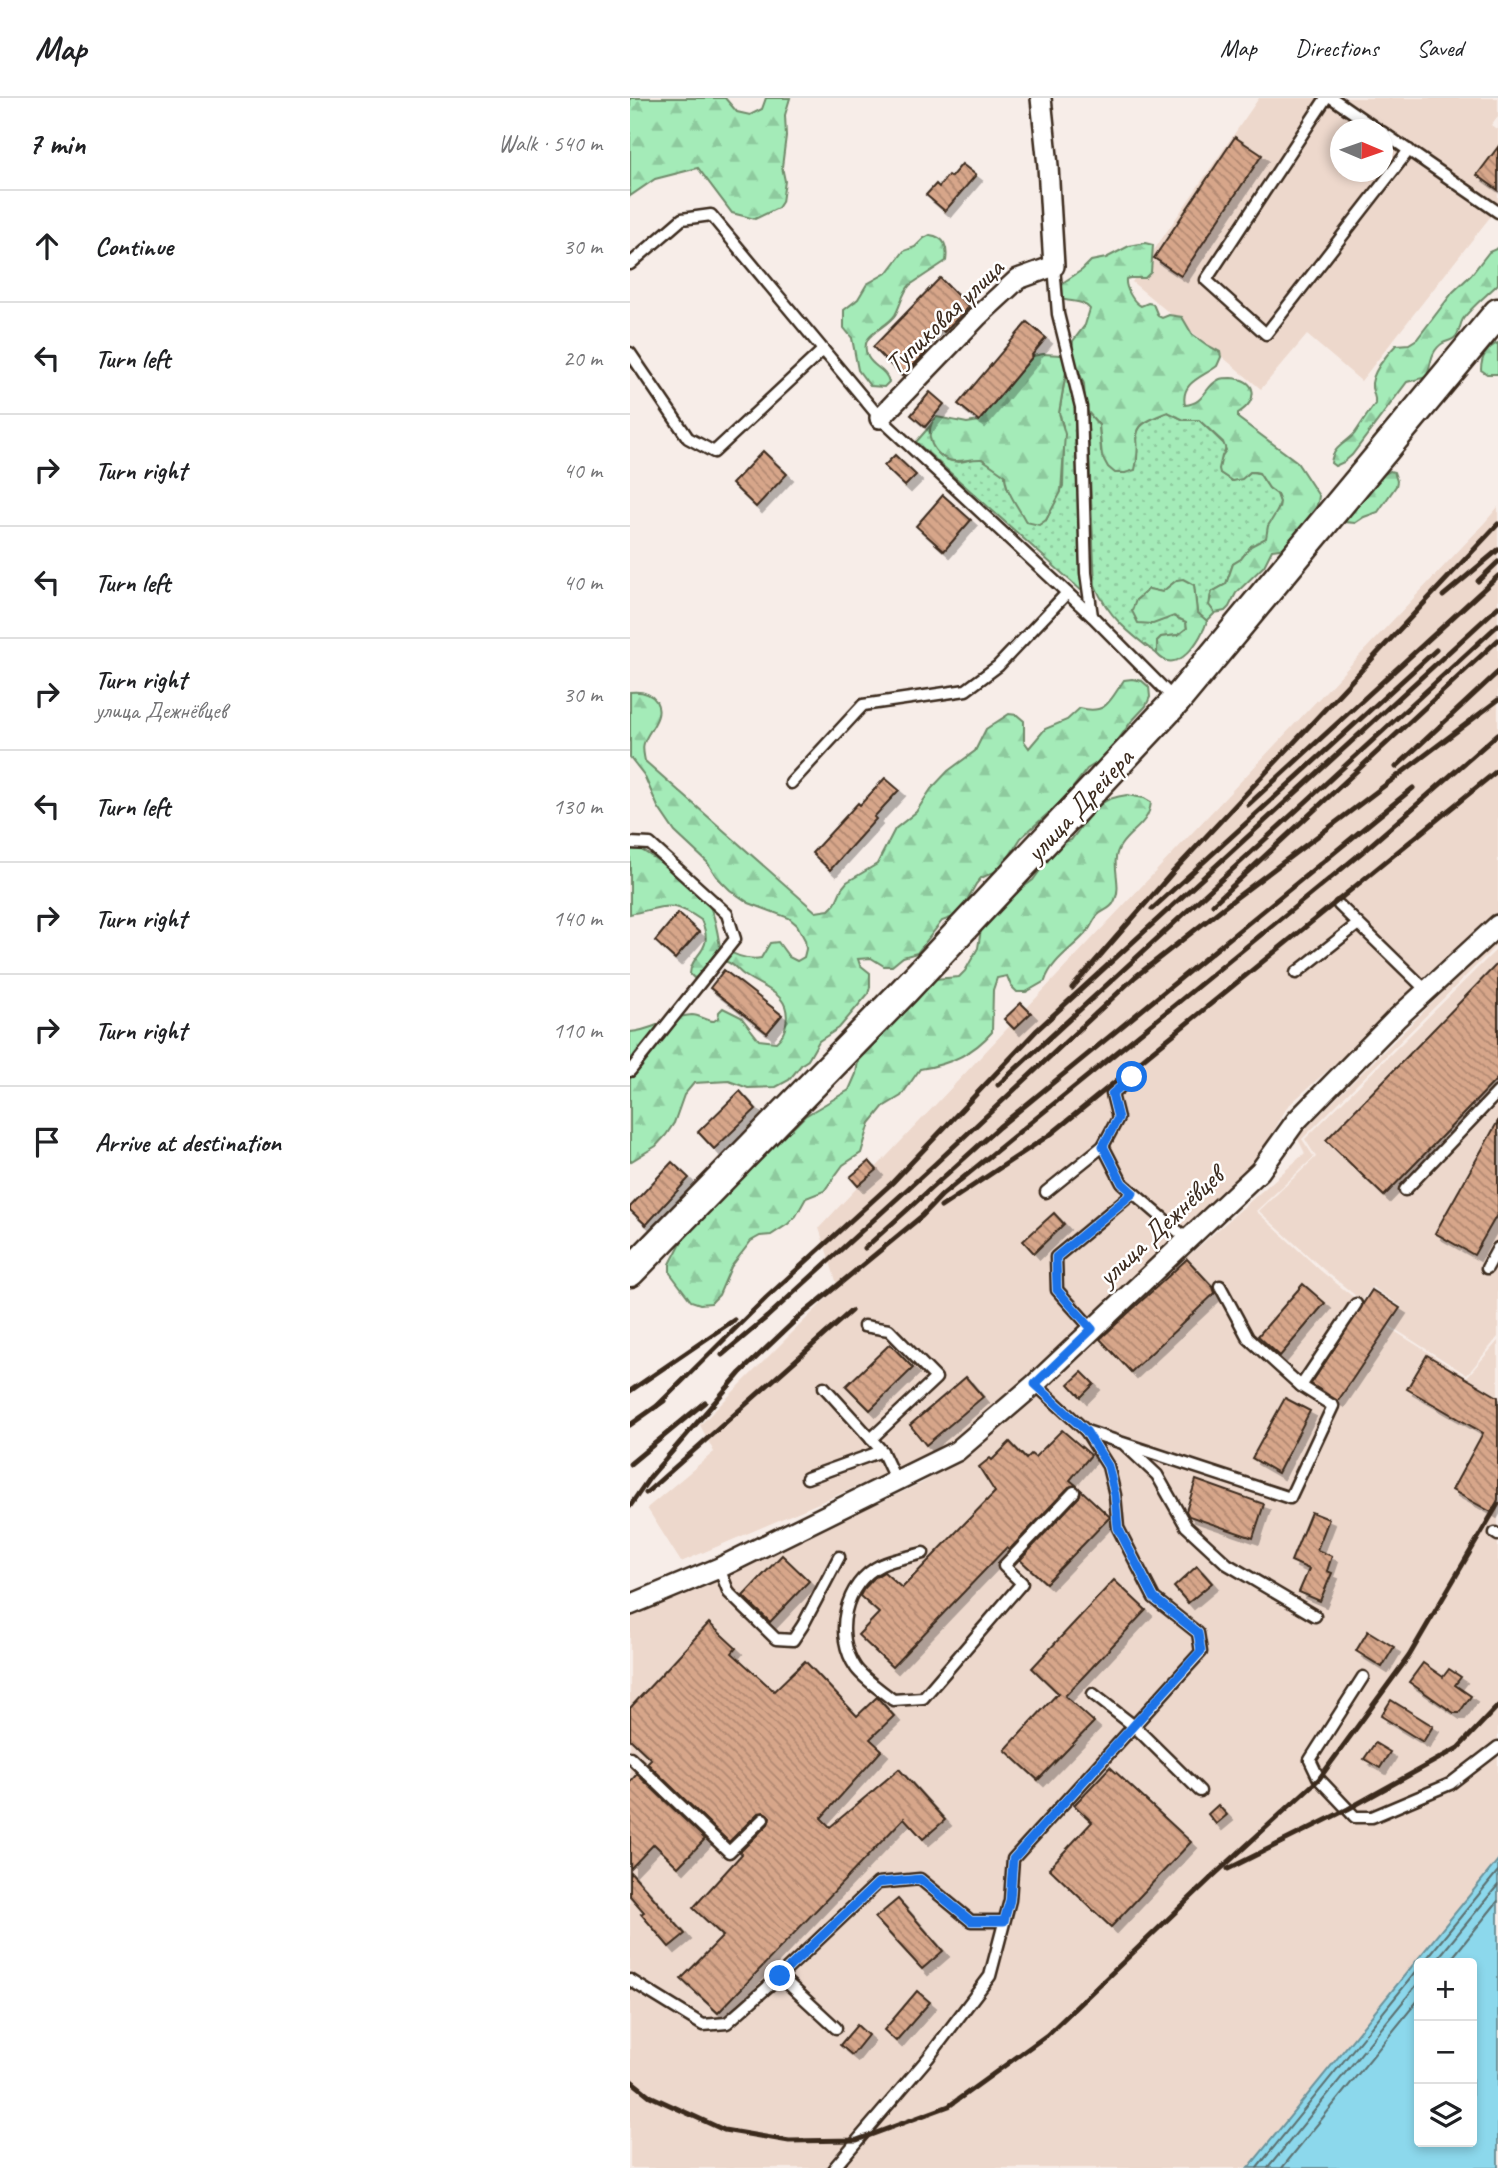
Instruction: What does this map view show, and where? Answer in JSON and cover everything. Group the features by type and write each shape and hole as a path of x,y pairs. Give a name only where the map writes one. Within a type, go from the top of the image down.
{"main road":[{"name":"улица Дрейера","path":"630,1272 904,992 1176,701 1498,313"}],"street":[{"path":"1041,98 1054,266"},
{"name":"Тупиковая улица","path":"880,418 978,316 1018,279 1054,266"},
{"name":"улица Дежнёвцев","path":"630,1605 719,1568 957,1451 1035,1384 1260,1171 1296,1121 1396,1018 1498,925"}],"lane":[{"path":"1326,98 1206,279 1266,334 1409,150"},
{"path":"1332,98 1363,119"},
{"path":"1393,140 1498,212"},
{"path":"630,264 682,219 711,215 880,418 1092,616 1176,701"},
{"path":"1054,266 1058,314 1081,407 1086,573 1092,616"},
{"path":"630,353 688,438 714,453 823,350"},
{"path":"791,783 863,705 966,690 998,666 1067,593"},
{"path":"630,844 650,844 727,915 735,939 630,1071"},
{"path":"1339,905 1427,991"},
{"path":"1296,973 1358,924"},
{"path":"1046,1192 1103,1146 1118,1118 1112,1094 1132,1077"},
{"path":"1405,1190 1498,1092"},
{"path":"1103,1146 1122,1183 1187,1239"},
{"path":"1092,1329 1057,1290 1056,1257 1133,1193"},
{"path":"1487,1268 1498,1248"},
{"path":"1086,1431 1290,1498 1333,1406 1301,1386 1248,1338 1220,1286"},
{"path":"1301,1386 1356,1304"},
{"path":"864,1326 889,1330 936,1378 871,1439"},
{"path":"834,2168 928,2058 990,1976 1010,1900 1013,1859 1201,1651 1198,1633 1154,1598 1118,1528 1115,1495 1108,1466 1086,1431 1035,1384"},
{"path":"824,1387 882,1451 896,1481"},
{"path":"1122,1442 1157,1475 1186,1526 1227,1564 1315,1616"},
{"path":"807,1478 882,1451"},
{"path":"923,1553 880,1565 856,1585 844,1618 844,1644 857,1669 893,1700 923,1698 1021,1583 1004,1566 1074,1492"},
{"path":"719,1568 729,1593 776,1639 793,1640 839,1558"},
{"path":"1363,1677 1310,1760 1319,1779 1355,1817 1372,1816 1450,1784 1498,1747"},
{"path":"1093,1694 1134,1726 1200,1791"},
{"path":"630,1757 729,1852 763,1819"},
{"path":"630,1980 703,2025 727,2023 878,1883 920,1879 971,1921 1004,1921"},
{"path":"780,1976 836,2028"}],"shaded area":[{"path":"1259,98 1498,98 1498,116 1491,125 1498,130 1498,207 1361,381 1307,335 1261,389 1132,282"},
{"path":"1498,507 1498,917 1287,1107 1254,1167 954,1445 681,1562 647,1508 714,1452 700,1425 838,1287 819,1228"},
{"path":"1498,938 1498,944 1302,1139 1314,1157 1256,1211 1321,1271 1362,1304 1372,1290 1400,1308 1388,1327 1467,1377 1498,1341 1498,1860 1418,1958 1414,1958 1414,1963 1248,2168 630,2168 630,1617 922,1483 957,1460 1305,1153 1297,1137"},
{"path":"1498,948 1498,1337 1467,1375 1390,1326 1402,1307 1372,1287 1362,1301 1259,1211 1316,1157 1305,1139"}],"green space":[{"path":"630,98 725,98 737,112 750,115 762,109 766,98 790,98 785,115 786,136 782,167 785,181 782,202 778,208 755,219 732,213 698,168 655,179 630,196"},
{"path":"930,235 942,240 946,261 910,285 895,315 869,338 866,343 868,357 889,382 884,387 870,386 858,370 852,338 844,328 844,310 858,299 867,284 888,272 904,251 915,247"},
{"path":"1145,243 1153,245 1151,272 1145,278 1126,279 1132,298 1141,306 1153,304 1158,316 1162,318 1169,315 1182,317 1192,334 1220,352 1217,366 1189,385 1184,397 1185,405 1197,401 1220,379 1240,379 1246,382 1251,386 1252,397 1250,403 1238,413 1238,418 1296,461 1319,496 1311,517 1302,530 1287,548 1272,550 1264,566 1236,593 1225,611 1215,613 1209,605 1212,592 1226,584 1233,564 1241,559 1251,546 1266,538 1268,526 1279,508 1277,494 1269,488 1259,473 1250,472 1242,479 1232,481 1220,473 1222,456 1226,450 1223,442 1199,420 1184,420 1168,412 1139,428 1135,470 1115,473 1108,467 1102,456 1099,425 1087,411 1084,384 1072,354 1073,341 1085,325 1090,309 1083,304 1059,298 1064,282 1091,261 1106,258 1129,246"},
{"path":"1498,248 1498,284 1467,314 1455,337 1439,346 1432,358 1427,377 1407,382 1352,455 1335,466 1331,463 1337,449 1355,433 1375,404 1372,383 1384,359 1396,345 1409,344 1417,339 1453,292 1489,252"},
{"path":"1498,343 1498,374 1487,374 1481,370 1483,357"},
{"path":"1061,355 1067,366 1059,413 1065,434 1061,492 1046,520 1039,525 1026,522 1010,494 1005,475 982,459 948,460 933,446 930,432 931,423 937,417 967,423 979,421 1033,356"},
{"path":"1067,366 1076,408 1075,436 1084,593 916,442 930,426 934,445 941,455 952,461 978,459 991,463 1005,475 1013,498 1046,520 1063,486 1063,426 1059,413"},
{"path":"1087,411 1099,425 1101,451 1125,473 1136,465 1138,430 1148,421 1168,412 1184,420 1199,420 1226,446 1220,473 1232,481 1250,472 1259,473 1269,488 1277,494 1280,502 1276,516 1268,526 1267,538 1251,546 1241,559 1233,564 1226,584 1212,592 1210,603 1215,613 1207,621 1197,613 1194,585 1177,580 1162,592 1149,589 1136,600 1166,618 1174,616 1186,622 1187,628 1178,635 1161,637 1157,641 1157,654 1129,632 1113,615 1095,585"},
{"path":"1390,471 1394,472 1396,486 1378,512 1355,523 1345,522 1378,477"},
{"path":"1183,579 1194,585 1197,612 1207,621 1200,637 1188,653 1180,659 1165,660 1157,654 1157,641 1161,637 1178,635 1187,628 1186,622 1174,616 1153,624 1138,623 1132,611 1136,600 1149,589 1162,592 1177,580"},
{"path":"1124,680 1142,681 1149,687 1150,697 1146,706 1105,758 1087,769 1065,798 1021,838 1001,869 981,878 961,911 942,921 917,953 903,957 892,966 884,966 871,958 858,959 860,965 870,973 868,994 839,1028 819,1041 808,1060 789,1080 776,1087 748,1088 729,1081 694,1083 684,1095 674,1123 666,1135 656,1146 630,1162 630,1032 684,1016 695,1015 714,1021 723,1008 741,1017 759,1040 776,1042 784,1032 787,1014 785,1005 775,993 729,963 719,963 694,978 690,974 706,939 701,920 681,909 666,906 630,914 630,842 675,871 705,898 714,918 720,947 740,956 756,959 761,958 770,943 778,942 789,957 797,961 804,957 806,949 805,940 797,925 789,918 749,903 730,890 707,862 675,832 658,807 644,775 630,757 630,692 648,694 654,698 658,707 657,718 643,745 645,761 816,912 829,910 847,882 877,864 895,829 916,812 931,789 948,771 975,751 986,729 1009,714 1017,715 1024,721 1024,741 1029,748 1045,729 1067,720 1080,708 1089,710 1102,707"},
{"path":"1127,795 1151,802 1150,810 1117,852 1117,895 1113,904 1098,915 1086,933 1057,961 1045,981 1026,992 1017,992 1007,976 997,978 993,990 992,1032 985,1040 959,1057 920,1069 901,1096 883,1107 870,1123 861,1153 843,1165 824,1191 806,1198 788,1224 771,1235 760,1236 751,1241 731,1267 719,1295 711,1303 691,1301 670,1273 670,1264 686,1233 784,1131 792,1129 805,1116 849,1090 856,1074 860,1047 934,979 959,977 978,948 982,924 1006,900 1033,880 1057,847 1071,840 1093,810 1107,800"}],"water":[{"path":"1498,1860 1498,2168 1248,2168 1414,1963 1414,2147 1477,2147 1477,1958 1418,1958"}],"building":[{"path":"1235,137 1262,155 1181,276 1154,258"},
{"path":"1498,147 1498,190 1477,175"},
{"path":"962,164 976,175 945,211 926,195 936,184 939,187 948,175 951,177"},
{"path":"940,278 969,307 944,332 938,326 918,346 926,353 902,376 873,347"},
{"path":"1027,322 1046,338 979,421 958,404"},
{"path":"930,392 944,404 925,427 911,415"},
{"path":"763,451 787,474 756,507 732,484"},
{"path":"895,455 916,475 905,486 884,466"},
{"path":"943,495 971,520 944,551 916,526"},
{"path":"885,778 899,790 830,870 812,853"},
{"path":"678,913 699,932 675,959 655,941"},
{"path":"1498,963 1498,1078 1384,1196 1326,1140"},
{"path":"724,970 782,1015 767,1033 710,988"},
{"path":"1021,1003 1031,1013 1014,1029 1004,1019"},
{"path":"740,1091 756,1109 714,1149 698,1132"},
{"path":"1498,1121 1498,1213 1474,1255 1435,1233"},
{"path":"869,1161 877,1170 858,1186 850,1177"},
{"path":"672,1162 689,1178 646,1225 630,1207"},
{"path":"1054,1213 1064,1224 1034,1253 1023,1241"},
{"path":"1187,1259 1213,1287 1215,1293 1131,1372 1100,1339"},
{"path":"1303,1284 1325,1303 1280,1356 1258,1336"},
{"path":"1372,1290 1400,1308 1338,1401 1311,1384"},
{"path":"890,1344 913,1368 870,1410 846,1386"},
{"path":"1427,1355 1498,1397 1498,1500 1491,1512 1452,1490 1483,1433 1407,1389"},
{"path":"1082,1372 1094,1384 1081,1397 1069,1384"},
{"path":"966,1377 983,1397 926,1445 910,1425"},
{"path":"1285,1398 1310,1411 1278,1473 1252,1458"},
{"path":"1062,1430 1091,1455 1070,1480 1076,1485 1069,1487 1009,1550 1006,1548 892,1667 858,1635 879,1613 860,1596 863,1590 884,1572 902,1588 995,1492 979,1467 990,1458 992,1460 1010,1442 1026,1459 1031,1454 1035,1457"},
{"path":"1196,1480 1264,1504 1253,1538 1189,1516 1186,1511"},
{"path":"1081,1490 1110,1517 1046,1583 1020,1560 1079,1497"},
{"path":"1311,1512 1329,1519 1317,1550 1332,1556 1327,1571 1332,1573 1320,1601 1299,1592 1309,1569 1291,1561"},
{"path":"782,1555 809,1581 770,1622 743,1596"},
{"path":"1197,1566 1212,1583 1188,1603 1174,1587"},
{"path":"1114,1580 1146,1610 1065,1696 1094,1722 1038,1780 1005,1750 1058,1693 1032,1668"},
{"path":"709,1623 736,1648 732,1653 774,1691 805,1661 857,1716 877,1697 894,1716 870,1739 882,1750 821,1818 830,1827 899,1769 945,1820 923,1839 904,1818 718,2013 681,1979 723,1936 693,1908 742,1854 740,1852 768,1824 770,1817 764,1812 758,1813 729,1842 647,1763 651,1759 630,1739 630,1708"},
{"path":"1368,1631 1394,1647 1382,1667 1356,1651"},
{"path":"1423,1663 1443,1677 1449,1669 1461,1677 1455,1685 1471,1696 1459,1713 1454,1713 1409,1682"},
{"path":"1391,1700 1433,1726 1423,1742 1381,1716"},
{"path":"1375,1743 1390,1752 1380,1768 1364,1759"},
{"path":"1110,1767 1191,1842 1111,1927 1049,1868 1092,1822 1074,1805"},
{"path":"637,1774 705,1839 678,1867 654,1844 630,1869 630,1782"},
{"path":"1218,1805 1227,1815 1216,1824 1208,1814"},
{"path":"630,1871 685,1934 669,1947 641,1914 644,1912 630,1896"},
{"path":"898,1899 943,1951 922,1969 875,1918"},
{"path":"917,1991 930,2002 896,2041 884,2030"},
{"path":"857,2025 868,2035 852,2055 840,2045"}],"railway":[{"path":"1072,988 1172,873 1498,524"},
{"path":"1443,596 1498,550"},
{"path":"1478,581 1498,562"},
{"path":"1248,805 1498,576"},
{"path":"657,1406 766,1298 892,1183 1037,1030 1498,607"},
{"path":"998,1085 1498,625"},
{"path":"1213,904 1498,640"},
{"path":"1152,909 1436,650"},
{"path":"1396,767 1498,672"},
{"path":"722,1355 935,1164 1135,977 1498,700"},
{"path":"792,1323 922,1216 942,1195 1366,849 1498,734"},
{"path":"941,1207 1051,1134 1498,770"},
{"path":"865,1248 999,1127 1413,788"},
{"path":"646,1493 851,1311"},
{"path":"630,1506 650,1477 740,1373 798,1318"},
{"path":"630,1391 734,1320"},
{"path":"630,1425 664,1401"},
{"path":"630,1464 705,1402"},
{"path":"630,2080 650,2096 724,2130 789,2141 857,2140 949,2106 1047,2035 1319,1779 1409,1656 1498,1504"},
{"path":"1228,1869 1348,1809 1458,1748 1498,1706"}],"route":[{"path":"780,1976 878,1883 920,1879 971,1921 1004,1921 1010,1900 1013,1859 1201,1651 1198,1633 1154,1598 1118,1528 1115,1495 1108,1466 1086,1431 1035,1384 1092,1329 1057,1290 1056,1257 1133,1193 1122,1183 1103,1146 1118,1118 1112,1094 1132,1077"}]}
